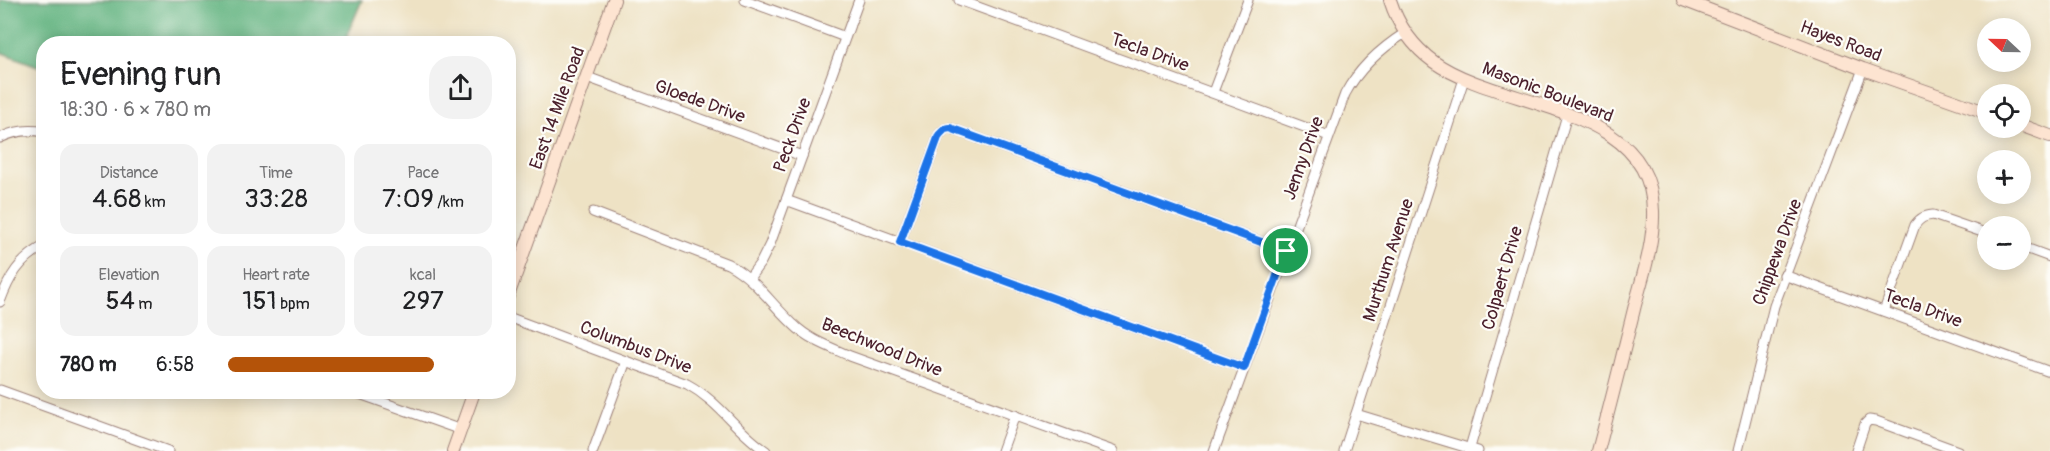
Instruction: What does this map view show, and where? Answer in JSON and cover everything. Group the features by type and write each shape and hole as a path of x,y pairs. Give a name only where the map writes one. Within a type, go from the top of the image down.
{"street":[{"name":"East 14 Mile Road","path":"516,274 614,0"},
{"path":"745,0 845,36"},
{"name":"Peck Drive","path":"750,277 770,244 859,0"},
{"name":"Tecla Drive","path":"959,0 1329,136"},
{"path":"1213,92 1248,0"},
{"name":"Masonic Boulevard","path":"1390,0 1405,33 1434,62 1464,79 1567,115 1607,132 1627,148 1645,175 1653,209 1650,243 1598,451"},
{"name":"Hayes Road","path":"1683,0 1709,4 1863,69 1977,109"},
{"name":"Jenny Drive","path":"1214,451 1345,94 1359,73 1385,46 1405,33"},
{"name":"Chippewa Drive","path":"1738,451 1765,339 1784,275 1863,69"},
{"name":"Gloede Drive","path":"587,77 802,156"},
{"name":"Murthum Avenue","path":"1344,451 1464,79"},
{"name":"Colpaert Drive","path":"1473,450 1567,115"},
{"path":"900,242 939,135 945,129 954,130 1286,251"},
{"path":"2031,129 2050,136"},
{"path":"0,138 9,133 25,130 36,131"},
{"path":"786,200 1244,368"},
{"name":"Beechwood Drive","path":"593,212 728,264 750,277 794,325 821,344 1113,451"},
{"path":"1884,311 1919,219 1925,216 1937,216 1977,230"},
{"path":"0,302 7,284 21,262 36,250"},
{"path":"2031,250 2050,257"},
{"name":"Tecla Drive","path":"1784,275 2050,372"},
{"name":"Columbus Drive","path":"516,320 687,384 719,407 750,440 766,451"},
{"path":"593,451 626,361"},
{"path":"0,390 168,451"},
{"path":"374,399 461,430"},
{"path":"453,451 472,399"},
{"path":"1356,414 1473,450"},
{"path":"1002,451 1015,415"},
{"path":"1856,451 1865,424 1869,420 1958,451"}],"green space":[{"path":"0,0 362,0 347,36 36,36 36,65 0,52"}],"route":[{"path":"950,128 1286,251 1244,368 900,242 939,135 945,129 950,128"}]}
